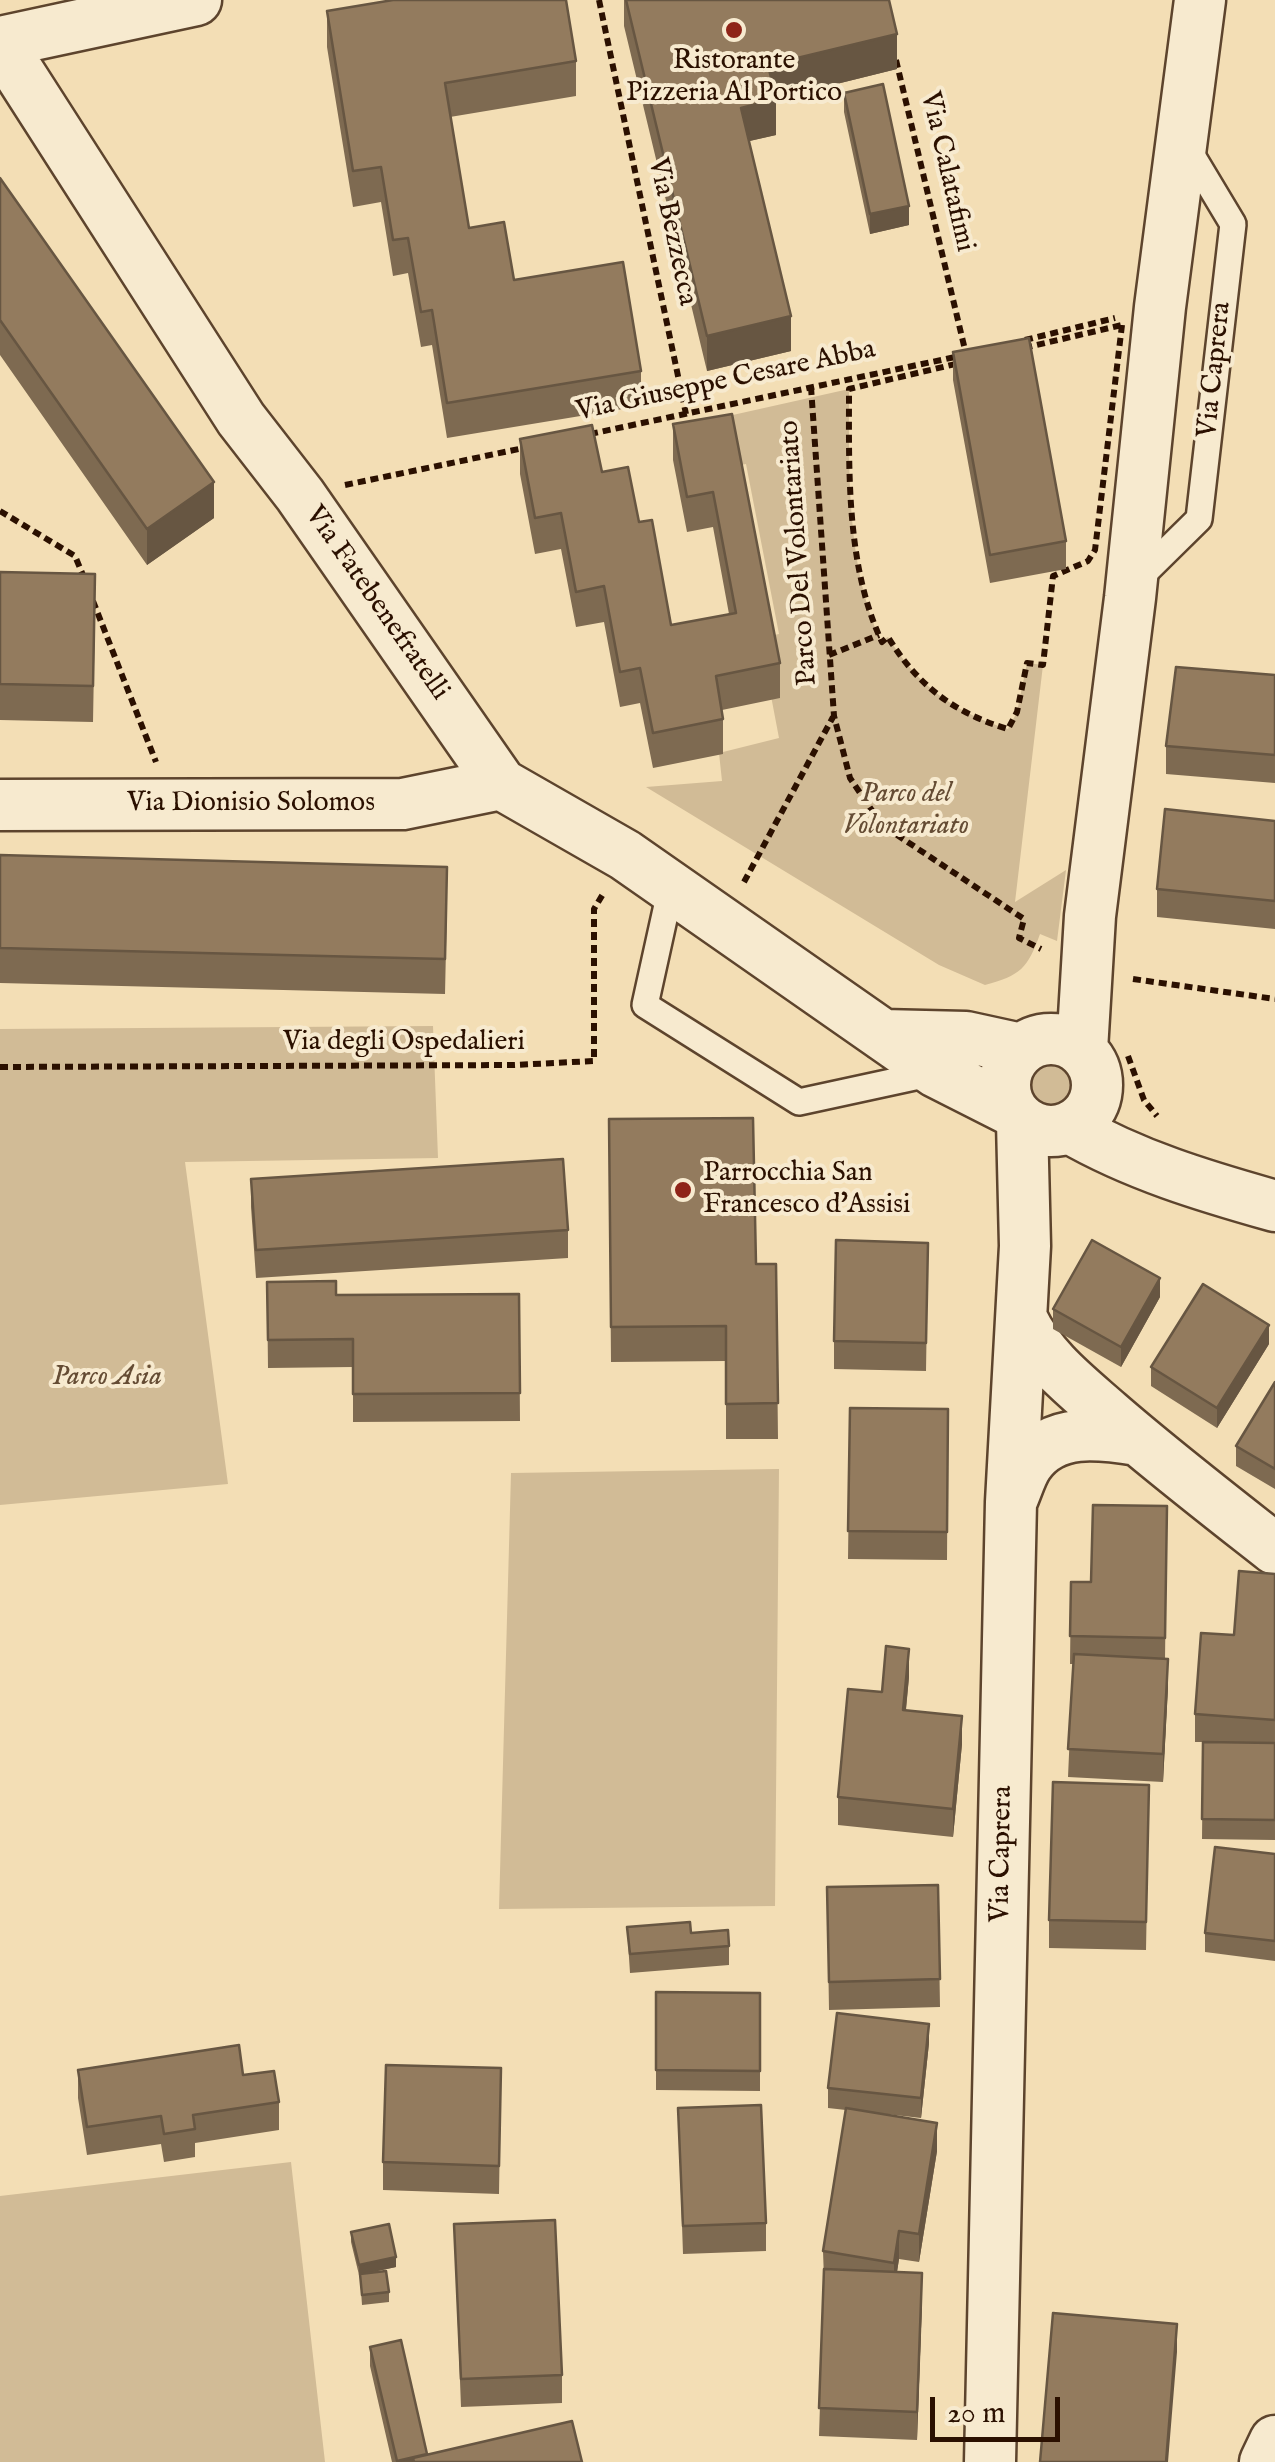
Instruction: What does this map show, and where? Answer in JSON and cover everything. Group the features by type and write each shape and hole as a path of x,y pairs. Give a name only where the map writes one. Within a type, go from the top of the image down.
{"street":[{"path":"0,43 196,0"},
{"path":"1037,1123 1092,1107 1097,1093 1072,1052 1080,969 1131,585 1160,308 1205,4"},
{"name":"Via Fatebenefratelli","path":"0,43 241,419 300,494 501,784 626,855 936,1072 1037,1123 1197,1183 1275,1206"},
{"name":"Via Dionisio Solomos","path":"0,805 403,804 501,784"},
{"path":"883,1036 966,1037 1072,1052 1131,1121 1197,1183"},
{"name":"Via Caprera","path":"990,2462 1011,1502 1025,1246 1037,1123 1004,1084 1006,1071 1072,1052"},
{"path":"1022,1319 1034,1344 1138,1440 1275,1549"},
{"path":"1011,1502 1029,1462 1052,1442 1094,1432 1138,1440"},
{"path":"1265,2462 1275,2441"}],"lane":[{"name":"Via Caprera","path":"1131,585 1200,519 1233,224 1183,140"},
{"path":"671,888 645,1005 799,1102 936,1072"}],"path":[{"name":"Via Bezzecca","path":"599,0 686,414"},
{"name":"Via Calatafimi","path":"896,56 966,355"},
{"name":"Via Giuseppe Cesare Abba","path":"590,434 966,355 1160,308"},
{"path":"1122,325 1095,550 1088,561 1053,576 1042,664 1028,663 1008,729 983,722 942,700 910,671 888,638 882,642 879,635 860,567 855,532 849,389 1122,325"},
{"name":"Parco Del Volontariato","path":"811,387 828,656 834,716 850,778 877,818 1024,919 1020,938 1080,969"},
{"path":"300,494 532,446"},
{"path":"0,511 75,556 173,804"},
{"path":"828,656 879,635"},
{"name":"Parco Del Volontariato","path":"722,922 834,716"},
{"name":"Via degli Ospedalieri","path":"0,1067 514,1066 594,1061 594,909 626,855"},
{"path":"1080,969 1275,999"},
{"path":"1072,1052 1144,1100 1168,1130"}],"green space":[{"name":"Parco del Volontariato","path":"849,389 855,550 881,641 888,637 912,670 939,695 1008,729 1017,712 1027,663 1043,665 1015,902 1066,870 1057,941 1040,934 1021,969 985,985 939,965 646,787 722,781 719,753 779,738 760,638 779,634 746,464 705,472 697,423"},
{"name":"Parco Asia","path":"433,1026 438,1158 185,1162 228,1484 0,1505 0,1029"},
{"path":"1053,1059 1073,1067 1081,1087 1073,1107 1053,1115 1033,1107 1025,1087 1033,1067"},
{"path":"779,1469 775,1906 499,1909 511,1473"},
{"path":"291,2162 325,2462 0,2462 0,2196"}],"building":[{"path":"393,0 566,0 576,61 445,83 469,228 504,222 514,280 623,262 641,371 447,403 432,310 421,312 408,238 393,240 381,167 353,171 327,11"},
{"path":"626,0 889,0 897,34 768,65 776,99 741,108 791,316 707,336"},
{"path":"883,84 909,206 870,214 844,93"},
{"path":"0,178 214,482 147,529 0,320"},
{"path":"1029,338 1066,541 990,555 953,352"},
{"path":"732,414 780,663 716,676 723,719 653,733 640,668 620,672 604,586 576,592 561,513 535,518 520,439 592,425 602,472 628,467 639,522 652,520 671,625 736,613 713,492 687,497 673,424"},
{"path":"0,572 95,574 93,686 0,684"},
{"path":"1176,667 1275,675 1275,755 1166,746"},
{"path":"1165,809 1275,821 1275,901 1157,889"},
{"path":"0,855 447,867 445,959 0,948"},
{"path":"753,1118 756,1264 776,1264 778,1403 726,1404 726,1326 611,1327 609,1119"},
{"path":"563,1159 568,1230 256,1250 251,1179"},
{"path":"836,1240 928,1243 926,1343 834,1341"},
{"path":"1092,1240 1160,1278 1121,1347 1053,1309"},
{"path":"336,1281 336,1295 519,1294 520,1393 353,1394 353,1339 268,1340 267,1282"},
{"path":"1203,1284 1269,1325 1217,1408 1151,1367"},
{"path":"1275,1382 1275,1469 1236,1446"},
{"path":"850,1408 948,1409 947,1532 848,1531"},
{"path":"1093,1505 1167,1506 1165,1638 1070,1636 1071,1582 1091,1582"},
{"path":"1239,1571 1275,1574 1275,1720 1195,1714 1201,1633 1234,1635"},
{"path":"886,1646 909,1649 903,1710 962,1716 953,1809 838,1797 848,1689 882,1692"},
{"path":"1074,1654 1168,1659 1163,1754 1068,1749"},
{"path":"1203,1742 1275,1743 1275,1820 1202,1819"},
{"path":"1053,1782 1149,1785 1146,1922 1049,1920"},
{"path":"1215,1847 1275,1854 1275,1941 1205,1933"},
{"path":"938,1885 940,1979 829,1982 827,1887"},
{"path":"690,1922 691,1933 728,1930 729,1946 630,1954 627,1927"},
{"path":"656,1992 760,1993 760,2071 656,2070"},
{"path":"837,2013 929,2024 921,2098 828,2088"},
{"path":"239,2045 243,2075 274,2071 279,2102 193,2115 195,2129 164,2134 161,2116 87,2127 78,2070"},
{"path":"386,2065 501,2068 499,2166 383,2162"},
{"path":"761,2105 766,2223 683,2226 678,2108"},
{"path":"846,2108 937,2123 919,2234 899,2231 894,2263 823,2251"},
{"path":"555,2220 562,2375 461,2379 454,2224"},
{"path":"389,2224 396,2257 359,2265 351,2232"},
{"path":"824,2269 922,2273 917,2412 819,2408"},
{"path":"386,2271 389,2292 362,2295 360,2274"},
{"path":"1053,2313 1177,2324 1166,2462 1040,2462"},
{"path":"401,2340 427,2454 397,2461 370,2347"},
{"path":"572,2421 582,2462 414,2462 413,2458"}],"place":[{"name":"Ristorante Pizzeria Al Portico","path":"734,30"},
{"name":"Parrocchia San Francesco d'Assisi","path":"683,1190"}]}
